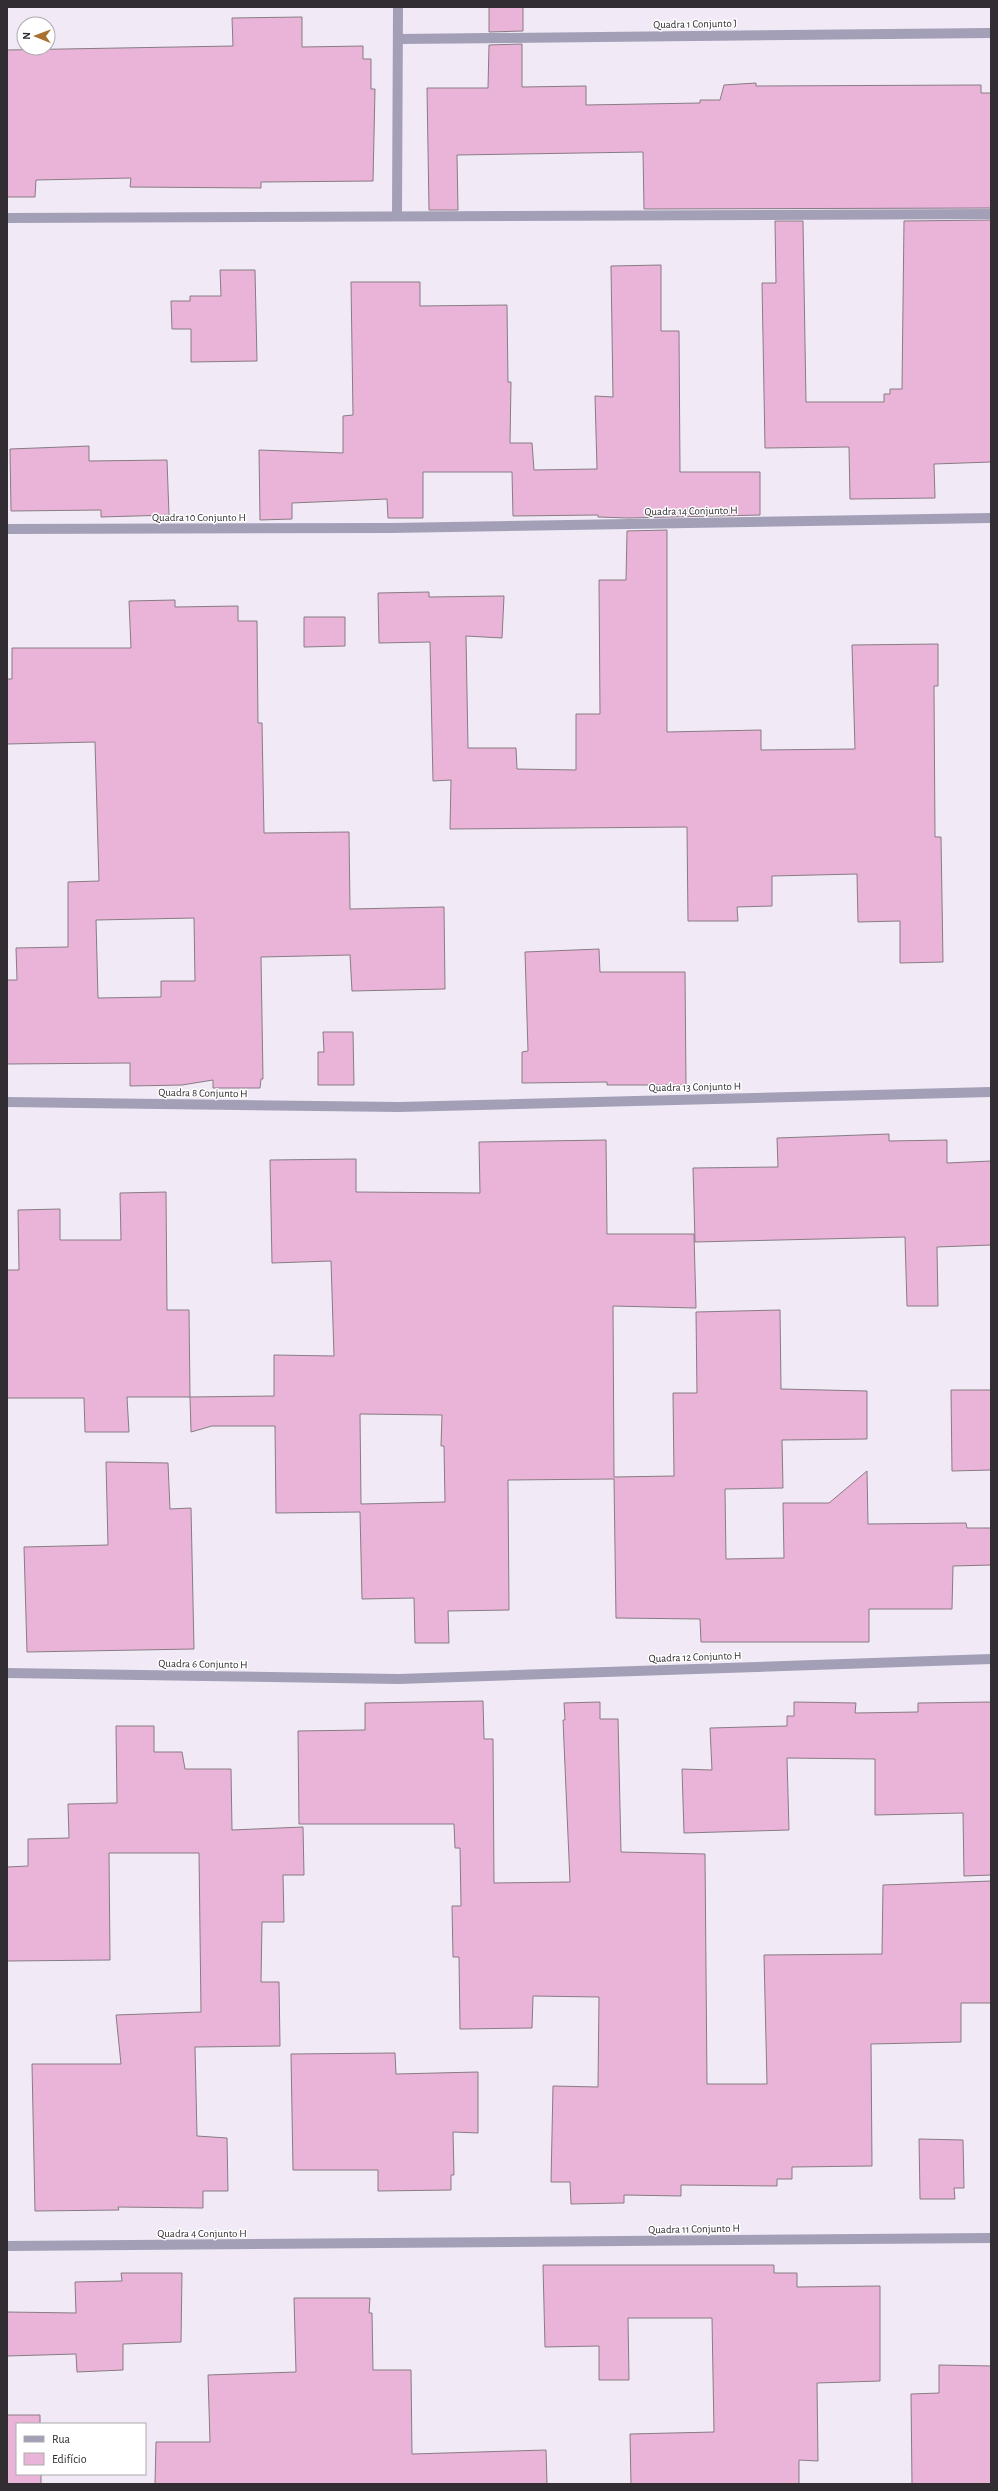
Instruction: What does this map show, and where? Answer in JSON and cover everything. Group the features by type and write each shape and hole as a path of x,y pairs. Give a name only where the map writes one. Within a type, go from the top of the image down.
{"street":[{"path":"397,215 398,7"},
{"name":"Quadra 1 Conjunto J","path":"399,39 991,33"},
{"path":"7,218 397,215 991,214"},
{"name":"Quadra 14 Conjunto H","path":"390,528 991,518"},
{"name":"Quadra 10 Conjunto H","path":"7,529 390,528"},
{"name":"Quadra 13 Conjunto H","path":"399,1107 991,1092"},
{"name":"Quadra 8 Conjunto H","path":"7,1102 399,1107"},
{"name":"Quadra 12 Conjunto H","path":"399,1679 991,1659"},
{"name":"Quadra 6 Conjunto H","path":"7,1673 399,1679"},
{"name":"Quadra 11 Conjunto H","path":"397,2244 991,2238"},
{"name":"Quadra 4 Conjunto H","path":"7,2246 397,2244"}],"building":[{"path":"489,7 523,7 523,31 489,32"},
{"path":"302,17 302,47 363,46 363,59 371,59 371,89 375,89 373,181 261,182 261,188 130,187 131,178 36,180 35,197 7,197 7,50 16,50 16,56 56,56 56,49 233,46 232,18"},
{"path":"522,44 522,87 586,86 586,105 700,103 700,100 720,100 724,85 756,83 756,86 981,85 981,93 991,93 991,208 644,209 643,152 457,155 458,210 429,210 427,88 488,88 489,45"},
{"path":"991,220 991,462 934,464 935,498 850,499 849,447 765,448 762,283 776,283 775,221 803,221 806,402 884,402 884,394 890,394 890,389 902,389 904,221"},
{"path":"661,265 661,331 679,331 680,472 760,472 760,515 628,518 598,517 598,515 513,516 512,472 423,472 423,518 388,518 387,499 292,503 292,519 260,520 259,450 343,453 343,416 353,415 351,282 420,282 420,306 507,305 508,382 511,382 510,443 532,443 534,470 597,469 595,396 613,397 611,266"},
{"path":"220,270 255,270 257,361 191,362 191,329 172,329 171,301 190,301 190,296 221,296"},
{"path":"89,446 89,461 167,460 169,515 101,517 101,510 11,511 10,449"},
{"path":"667,530 667,732 761,730 761,750 855,749 852,645 938,644 938,686 934,686 935,837 941,837 943,962 900,963 900,921 858,922 857,874 772,876 772,906 737,907 738,921 688,921 687,827 450,829 451,780 433,781 430,642 379,643 378,593 429,592 429,597 504,596 502,638 466,636 468,748 516,748 517,769 576,770 576,714 600,714 599,580 626,580 627,531"},
{"path":"175,600 175,607 238,606 238,621 257,621 258,723 262,723 264,833 349,832 350,909 444,907 445,989 352,991 350,955 261,957 263,1079 261,1079 260,1088 213,1088 213,1080 182,1085 130,1086 130,1063 7,1064 7,980 17,980 16,948 68,947 68,882 99,881 95,742 7,744 7,679 12,679 12,648 131,648 129,601","holes":["194,918 195,981 161,981 161,997 98,998 96,920"]},
{"path":"304,617 345,617 345,646 304,647"},
{"path":"599,949 600,972 685,972 686,1085 607,1085 607,1082 522,1083 522,1052 528,1051 525,952"},
{"path":"323,1032 353,1032 354,1085 318,1085 318,1052 324,1052"},
{"path":"889,1134 889,1141 947,1140 947,1163 991,1161 991,1245 937,1247 938,1306 907,1306 905,1237 695,1242 693,1168 778,1167 777,1138"},
{"path":"606,1140 607,1234 694,1234 696,1308 613,1306 614,1477 674,1476 673,1393 697,1393 696,1312 780,1310 781,1389 867,1391 867,1439 782,1440 783,1488 725,1489 726,1559 784,1558 783,1503 829,1503 867,1471 868,1524 966,1523 967,1528 991,1528 991,1565 953,1566 952,1609 869,1609 869,1642 701,1642 700,1619 616,1618 614,1479 508,1480 509,1610 448,1611 449,1643 415,1643 414,1598 362,1599 360,1512 276,1513 275,1426 212,1426 191,1432 190,1397 274,1396 274,1355 334,1356 331,1261 272,1263 270,1160 356,1159 356,1192 480,1193 479,1142","holes":["360,1414 442,1415 441,1446 444,1446 445,1502 361,1504"]},
{"path":"166,1192 167,1310 189,1310 190,1397 127,1397 129,1432 85,1432 84,1398 7,1398 7,1270 19,1270 18,1210 60,1209 60,1240 121,1240 120,1193"},
{"path":"951,1390 991,1390 991,1470 952,1471"},
{"path":"106,1462 168,1463 170,1509 191,1508 194,1649 27,1652 24,1547 108,1545"},
{"path":"483,1701 484,1739 493,1739 494,1883 570,1882 563,1720 565,1720 564,1703 600,1702 600,1719 618,1719 621,1852 705,1854 707,2084 767,2084 764,1955 882,1954 883,1885 991,1881 991,2003 961,2003 961,2042 871,2044 872,2166 792,2167 792,2179 777,2179 777,2186 681,2185 681,2196 624,2195 624,2203 571,2204 570,2182 551,2182 553,2086 598,2087 599,1997 533,1996 532,2028 460,2029 459,1957 453,1957 452,1906 461,1906 460,1848 455,1848 454,1824 299,1824 298,1731 365,1730 365,1703"},
{"path":"794,1702 856,1703 855,1713 918,1712 918,1703 991,1702 991,1875 964,1876 963,1813 875,1815 875,1759 787,1758 789,1830 684,1833 682,1769 712,1770 710,1728 787,1726 787,1716 794,1716"},
{"path":"116,1726 154,1726 154,1752 182,1752 185,1769 231,1769 232,1830 303,1827 304,1875 283,1875 284,1922 262,1922 261,1982 279,1982 280,2046 195,2047 197,2136 227,2138 228,2191 203,2191 203,2208 118,2207 119,2210 35,2211 32,2064 121,2064 116,2015 201,2012 199,1853 109,1853 110,1960 7,1961 7,1867 28,1866 28,1839 69,1838 68,1804 117,1803"},
{"path":"395,2053 396,2074 478,2072 478,2133 453,2132 454,2175 451,2175 451,2190 378,2191 378,2170 293,2170 291,2054"},
{"path":"919,2139 963,2140 964,2188 954,2188 955,2199 920,2199"},
{"path":"543,2265 774,2265 774,2273 797,2273 797,2287 880,2286 880,2381 817,2383 818,2461 799,2460 799,2484 631,2484 630,2434 714,2432 712,2318 628,2318 629,2380 599,2380 599,2346 545,2347"},
{"path":"121,2273 182,2273 181,2342 123,2344 123,2370 77,2372 76,2354 7,2356 7,2312 76,2313 75,2282 122,2281"},
{"path":"294,2298 370,2298 369,2313 372,2313 373,2370 411,2370 412,2454 546,2450 547,2484 155,2484 156,2442 210,2442 208,2375 296,2372"},
{"path":"939,2365 991,2366 991,2484 912,2484 911,2394 939,2393"},
{"path":"7,2415 40,2415 40,2423 16,2423 16,2475 41,2475 41,2484 7,2484"}]}
